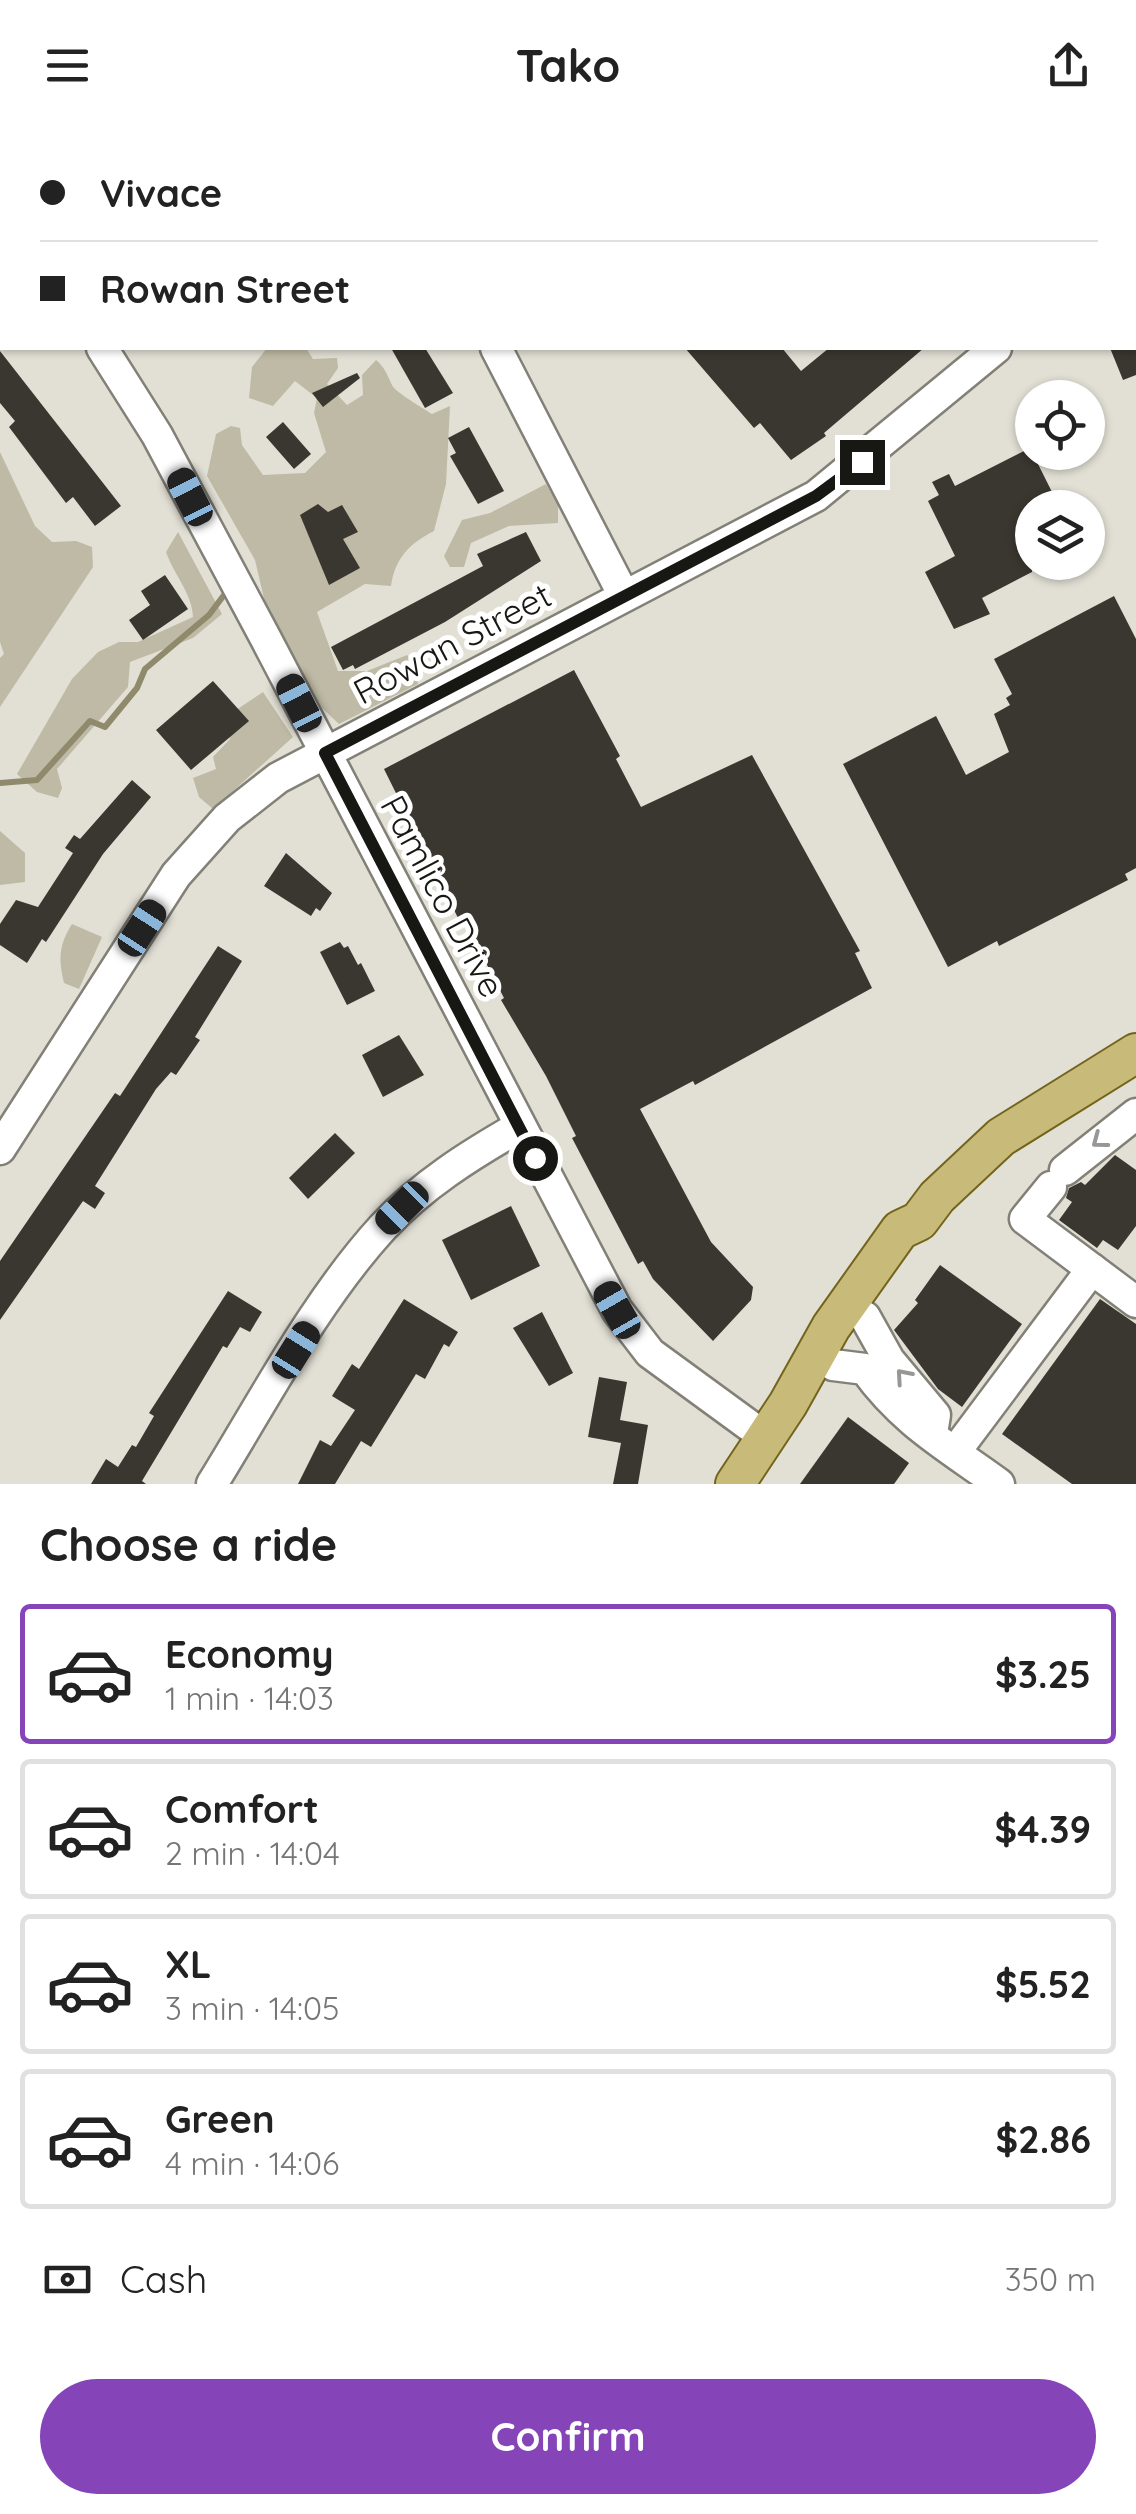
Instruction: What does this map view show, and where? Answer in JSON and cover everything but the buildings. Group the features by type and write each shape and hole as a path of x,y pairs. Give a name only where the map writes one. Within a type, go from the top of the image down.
{"main road":[{"path":"736,1484 838,1316 900,1230 919,1221 937,1197 1001,1138 1136,1052"},
{"path":"788,1404 834,1365 917,1240 919,1221"}],"street":[{"name":"Pamlico Drive","path":"103,350 157,435 617,1310 650,1353 766,1437"},
{"path":"497,350 624,596"},
{"name":"Rowan Street","path":"0,1149 200,844 251,796 325,753 816,496 994,350"},
{"path":"1136,1114 1058,1179 1025,1220 1136,1302"},
{"path":"212,1484 337,1286 382,1227 446,1170 519,1127"},
{"path":"944,1442 1092,1269"},
{"path":"866,1317 889,1360 935,1415 944,1442"},
{"path":"834,1365 865,1369 909,1422 944,1442 1000,1484"}],"shaded area":[{"path":"265,350 307,350 313,359 337,358 338,368 327,384 347,405 363,395 362,375 376,360 395,389 432,414 450,406 446,484 434,531 405,552 391,586 365,584 317,612 338,671 367,671 407,655 415,663 418,684 339,724 320,706 266,607 255,560 207,476 216,434 231,426 240,428 242,445 263,475 305,473 326,452 314,413 317,398 295,381 273,406 249,398 252,367"},
{"path":"0,452 35,526 52,542 76,541 92,547 93,567 0,707 0,658 4,654 0,642"},
{"path":"546,484 558,504 558,523 509,526 471,543 464,567 450,567 444,556 462,520 490,513"},
{"path":"178,532 222,614 193,638 130,662 128,687 57,769 62,788 58,798 37,792 17,774 72,679 98,652 119,642 138,642 193,617 166,552"},
{"path":"263,692 293,737 213,809 199,797 193,778 216,769 213,757 230,739 227,716"},
{"path":"0,831 25,853 25,882 0,885"},
{"path":"72,924 102,937 79,989 64,983 61,966 62,945"}],"waterway":[{"path":"0,783 37,780 90,721 105,727 137,688 145,669 209,615 227,591"}],"route":[{"path":"535,1158 325,753 816,496 862,462"}]}
